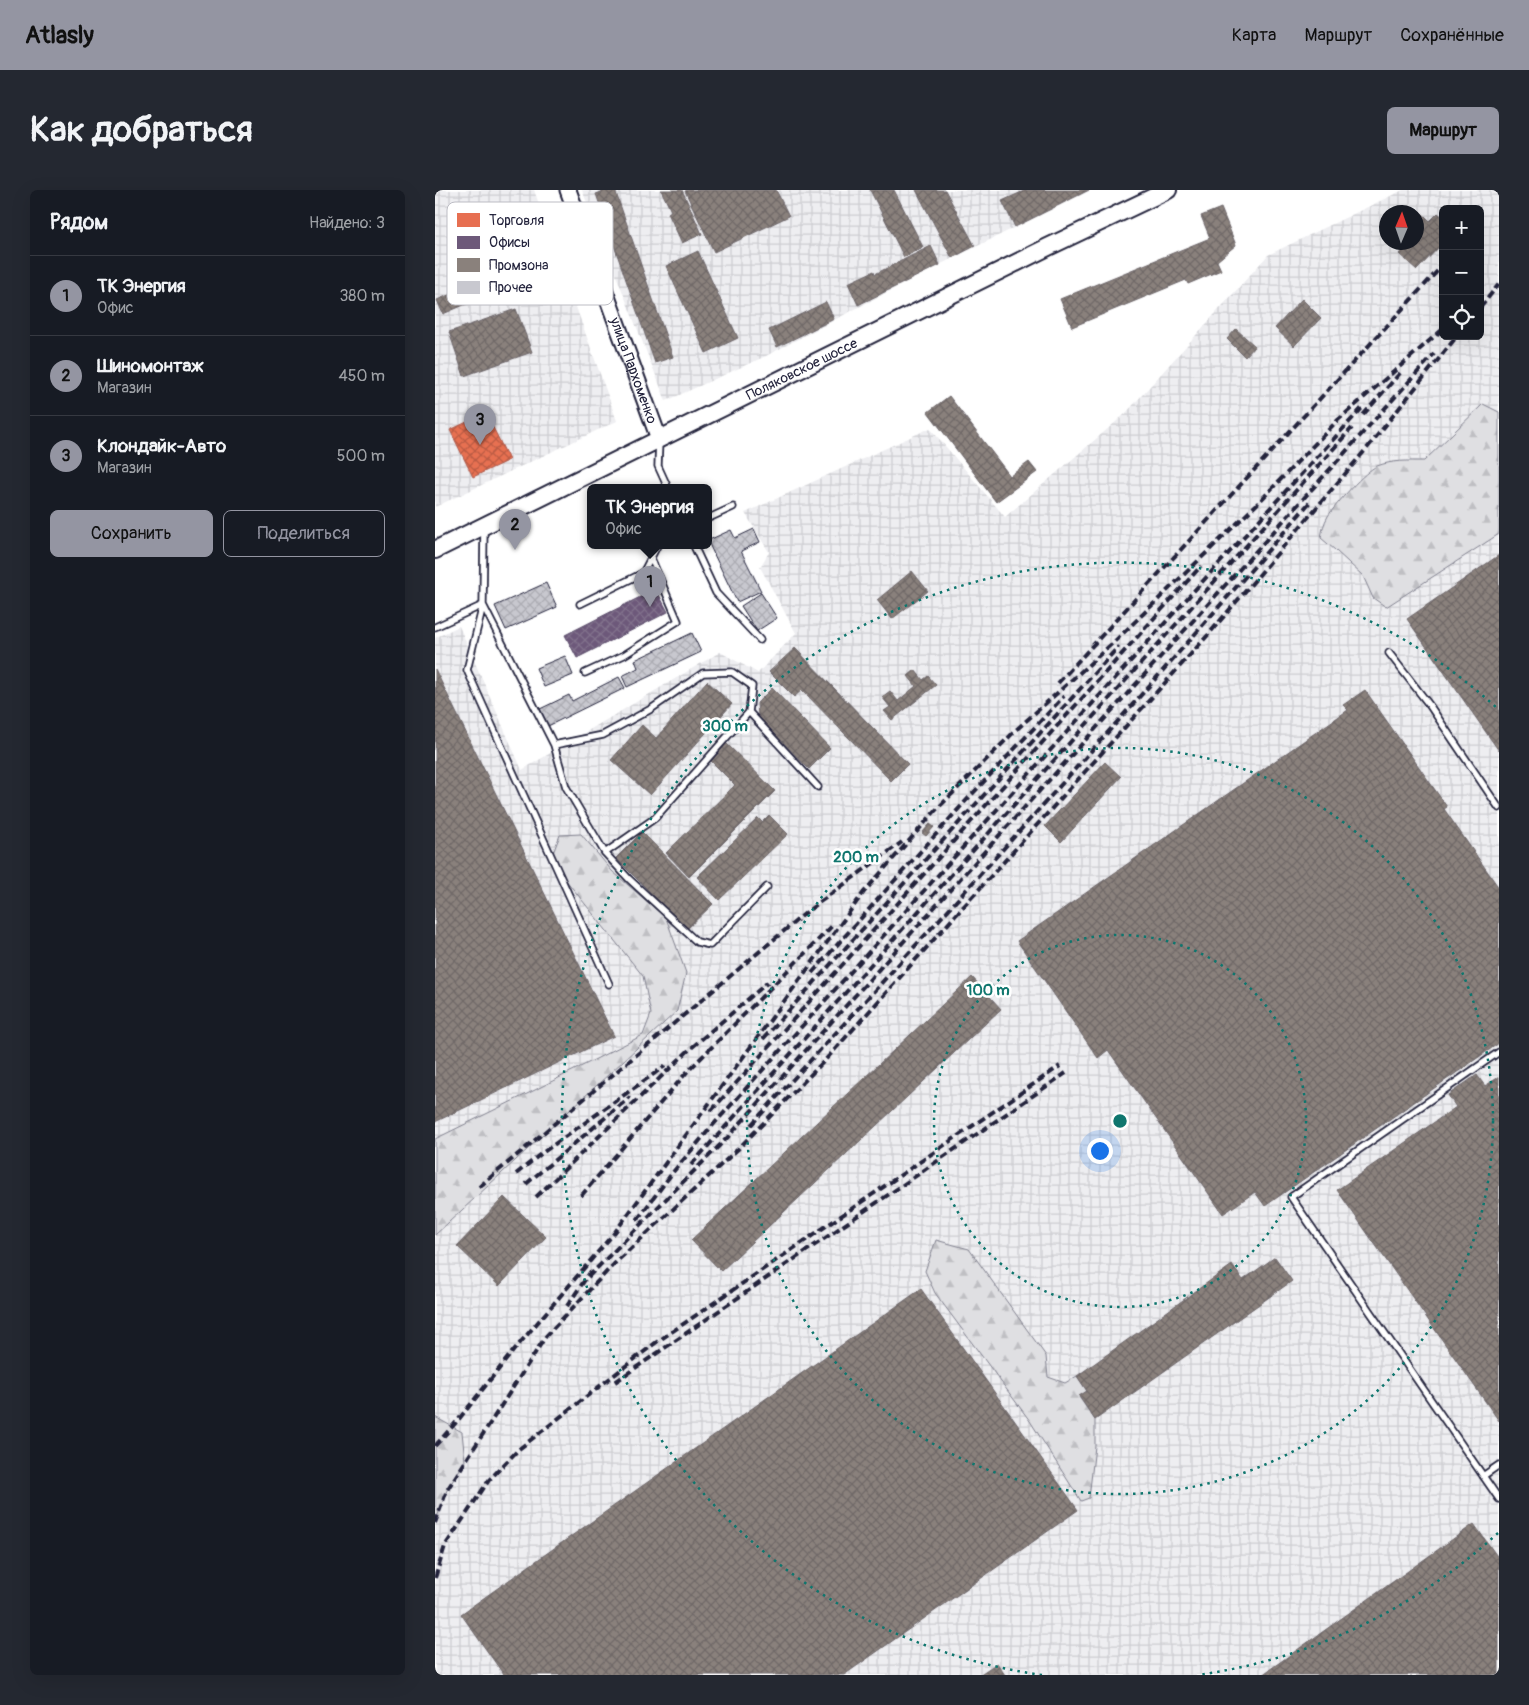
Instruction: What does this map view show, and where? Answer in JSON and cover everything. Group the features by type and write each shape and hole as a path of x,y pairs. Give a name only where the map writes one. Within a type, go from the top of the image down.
{"main road":[{"name":"Поляковское шоссе","path":"435,550 1048,247 1168,190"}],"street":[{"name":"улица Пархоменко","path":"569,190 573,202"},
{"name":"улица Пархоменко","path":"611,305 659,439"}],"lane":[{"path":"659,439 658,466 666,484"},
{"path":"712,517 733,507"},
{"path":"484,526 483,604 467,670 609,984"},
{"path":"580,604 643,573 656,549"},
{"path":"695,549 716,593 760,640"},
{"path":"585,673 624,655 678,622 651,558"},
{"path":"435,627 483,604"},
{"path":"483,604 554,745 566,786 605,853 629,879 697,942 710,945 767,887"},
{"path":"1389,653 1429,706 1499,808"},
{"path":"554,745 603,735 651,710 703,673 732,672 752,686 749,712 655,818 605,853"},
{"path":"749,712 818,787"},
{"path":"1499,1052 1291,1197 1499,1499"},
{"path":"1483,1476 1499,1465"}],"shaded area":[{"path":"435,190 534,190 538,202 447,202 447,305 575,305 617,421 435,507"},
{"path":"582,190 1091,190 931,269 766,356 666,401 613,268 613,202 587,202"},
{"path":"1403,190 1499,190 1499,1675 435,1675 435,638 459,626 522,770 720,652 758,673 796,633 760,567 769,552 745,513 930,428 1005,517 1125,414 1268,255"}],"green space":[{"path":"1483,404 1499,412 1499,534 1386,607 1373,598 1363,576 1321,538 1323,527 1337,504 1365,474 1383,464 1424,461"},
{"path":"581,834 612,871 666,918 686,973 677,1011 435,1235 435,1139 643,1035 651,1014 643,976 565,879 553,853 560,835"},
{"path":"936,1240 969,1249 1046,1356 1048,1377 1065,1383 1077,1376 1087,1391 1079,1397 1095,1420 1095,1446 1089,1498 1081,1501 1030,1421 935,1293 925,1271"},
{"path":"435,1417 462,1432 465,1461 447,1490 435,1523"}],"building: Торговля":[{"path":"486,413 509,460 473,477 450,430"}],"building: Офисы":[{"path":"656,589 668,612 577,658 565,635"}],"building: Промзона":[{"path":"607,190 615,190 673,357 655,363 613,243 613,202 599,202 596,194"},
{"path":"661,190 682,190 702,234 682,243 668,213 671,211"},
{"path":"776,190 789,216 714,252 685,191"},
{"path":"870,190 894,190 923,247 904,257"},
{"path":"916,190 945,190 975,246 952,258"},
{"path":"1026,190 1089,190 1015,227 1002,201"},
{"path":"1221,208 1236,245 1217,261 1221,270 1188,284 1186,280 1072,327 1060,299 1210,238 1201,216"},
{"path":"1439,214 1439,247 1417,270 1399,254 1403,250 1424,250 1424,215 1430,221"},
{"path":"931,246 940,265 858,305 848,283 874,271 875,274"},
{"path":"698,251 738,338 706,353 666,266"},
{"path":"447,296 447,305 464,305 443,314 437,300"},
{"path":"1302,299 1321,318 1294,346 1275,328"},
{"path":"826,302 834,319 777,347 769,330"},
{"path":"516,309 532,352 464,376 449,332"},
{"path":"1236,329 1255,346 1245,357 1227,339"},
{"path":"949,396 1010,476 1029,462 1037,472 996,502 928,412"},
{"path":"1499,555 1499,751 1407,619"},
{"path":"912,571 928,591 892,619 877,600"},
{"path":"795,648 908,764 891,781 802,690 794,697 769,672"},
{"path":"435,669 614,1036 435,1122"},
{"path":"915,670 923,680 928,676 936,685 892,720 884,711 890,707 882,697 890,691 898,701 916,686 908,676"},
{"path":"707,681 732,704 650,795 611,760 642,725 656,738"},
{"path":"772,688 830,748 809,769 758,717 757,703"},
{"path":"1365,690 1447,807 1444,809 1499,888 1499,1043 1265,1206 1255,1192 1223,1214 1108,1050 1098,1058 1017,941 1348,710 1343,705"},
{"path":"726,743 775,791 689,877 666,853 735,785 710,760"},
{"path":"1105,762 1121,777 1061,842 1045,826"},
{"path":"769,815 788,834 719,900 697,877 758,818 762,822"},
{"path":"930,824 934,827 926,836 922,833"},
{"path":"642,832 713,904 687,929 616,858"},
{"path":"972,977 1001,1009 721,1271 691,1240"},
{"path":"1477,1075 1485,1086 1499,1077 1499,1421 1337,1190 1456,1107 1448,1095"},
{"path":"504,1197 546,1237 499,1286 457,1246"},
{"path":"1275,1257 1292,1281 1095,1420 1079,1396 1087,1391 1077,1376 1232,1265 1243,1280"},
{"path":"921,1289 1078,1510 844,1675 504,1675 461,1614"},
{"path":"1474,1524 1499,1559 1499,1675 1262,1675"},
{"path":"997,1663 1005,1675 979,1675"}],"building: Прочее":[{"path":"754,529 760,542 741,551 761,591 737,602 711,549 712,539 731,530 735,538"},
{"path":"546,583 557,607 506,630 495,606"},
{"path":"761,593 777,618 757,631 741,606"},
{"path":"692,633 701,652 627,687 622,676 638,668 635,660"},
{"path":"565,656 573,675 544,687 536,668"},
{"path":"619,677 625,688 548,726 540,709 569,695 572,701"}],"railway":[{"path":"1058,683 1439,269"},
{"path":"1484,303 1499,284"},
{"path":"435,1446 615,1232 864,892 936,810 1016,730 1115,641 1256,505 1338,420 1439,332"},
{"path":"435,1523 447,1490 546,1336 614,1264 738,1149 829,1056 1208,635 1368,447 1454,340"},
{"path":"588,1277 728,1137 1434,354"},
{"path":"1363,415 1401,372"},
{"path":"637,1220 673,1172 714,1124 1191,594 1364,406"},
{"path":"691,1165 1352,428"},
{"path":"751,1125 1033,816 1310,502"},
{"path":"711,1111 1201,566"},
{"path":"763,1039 1119,646"},
{"path":"812,973 963,804 1064,696"},
{"path":"479,1187 809,910 902,842"},
{"path":"581,1196 687,1072 833,925"},
{"path":"536,1197 690,1049 768,982"},
{"path":"516,1174 542,1153 665,1066"},
{"path":"435,1578 445,1546 489,1480 519,1449 654,1344 1060,1066"},
{"path":"615,1382 1066,1073"},
{"path":"526,1184 630,1097"},
{"path":"567,1306 591,1271"}],"place":[{"name":"Клондайк-Авто","path":"480,445"},
{"name":"Шиномонтаж","path":"515,550"},
{"name":"ТК Энергия","path":"650,607"}]}
